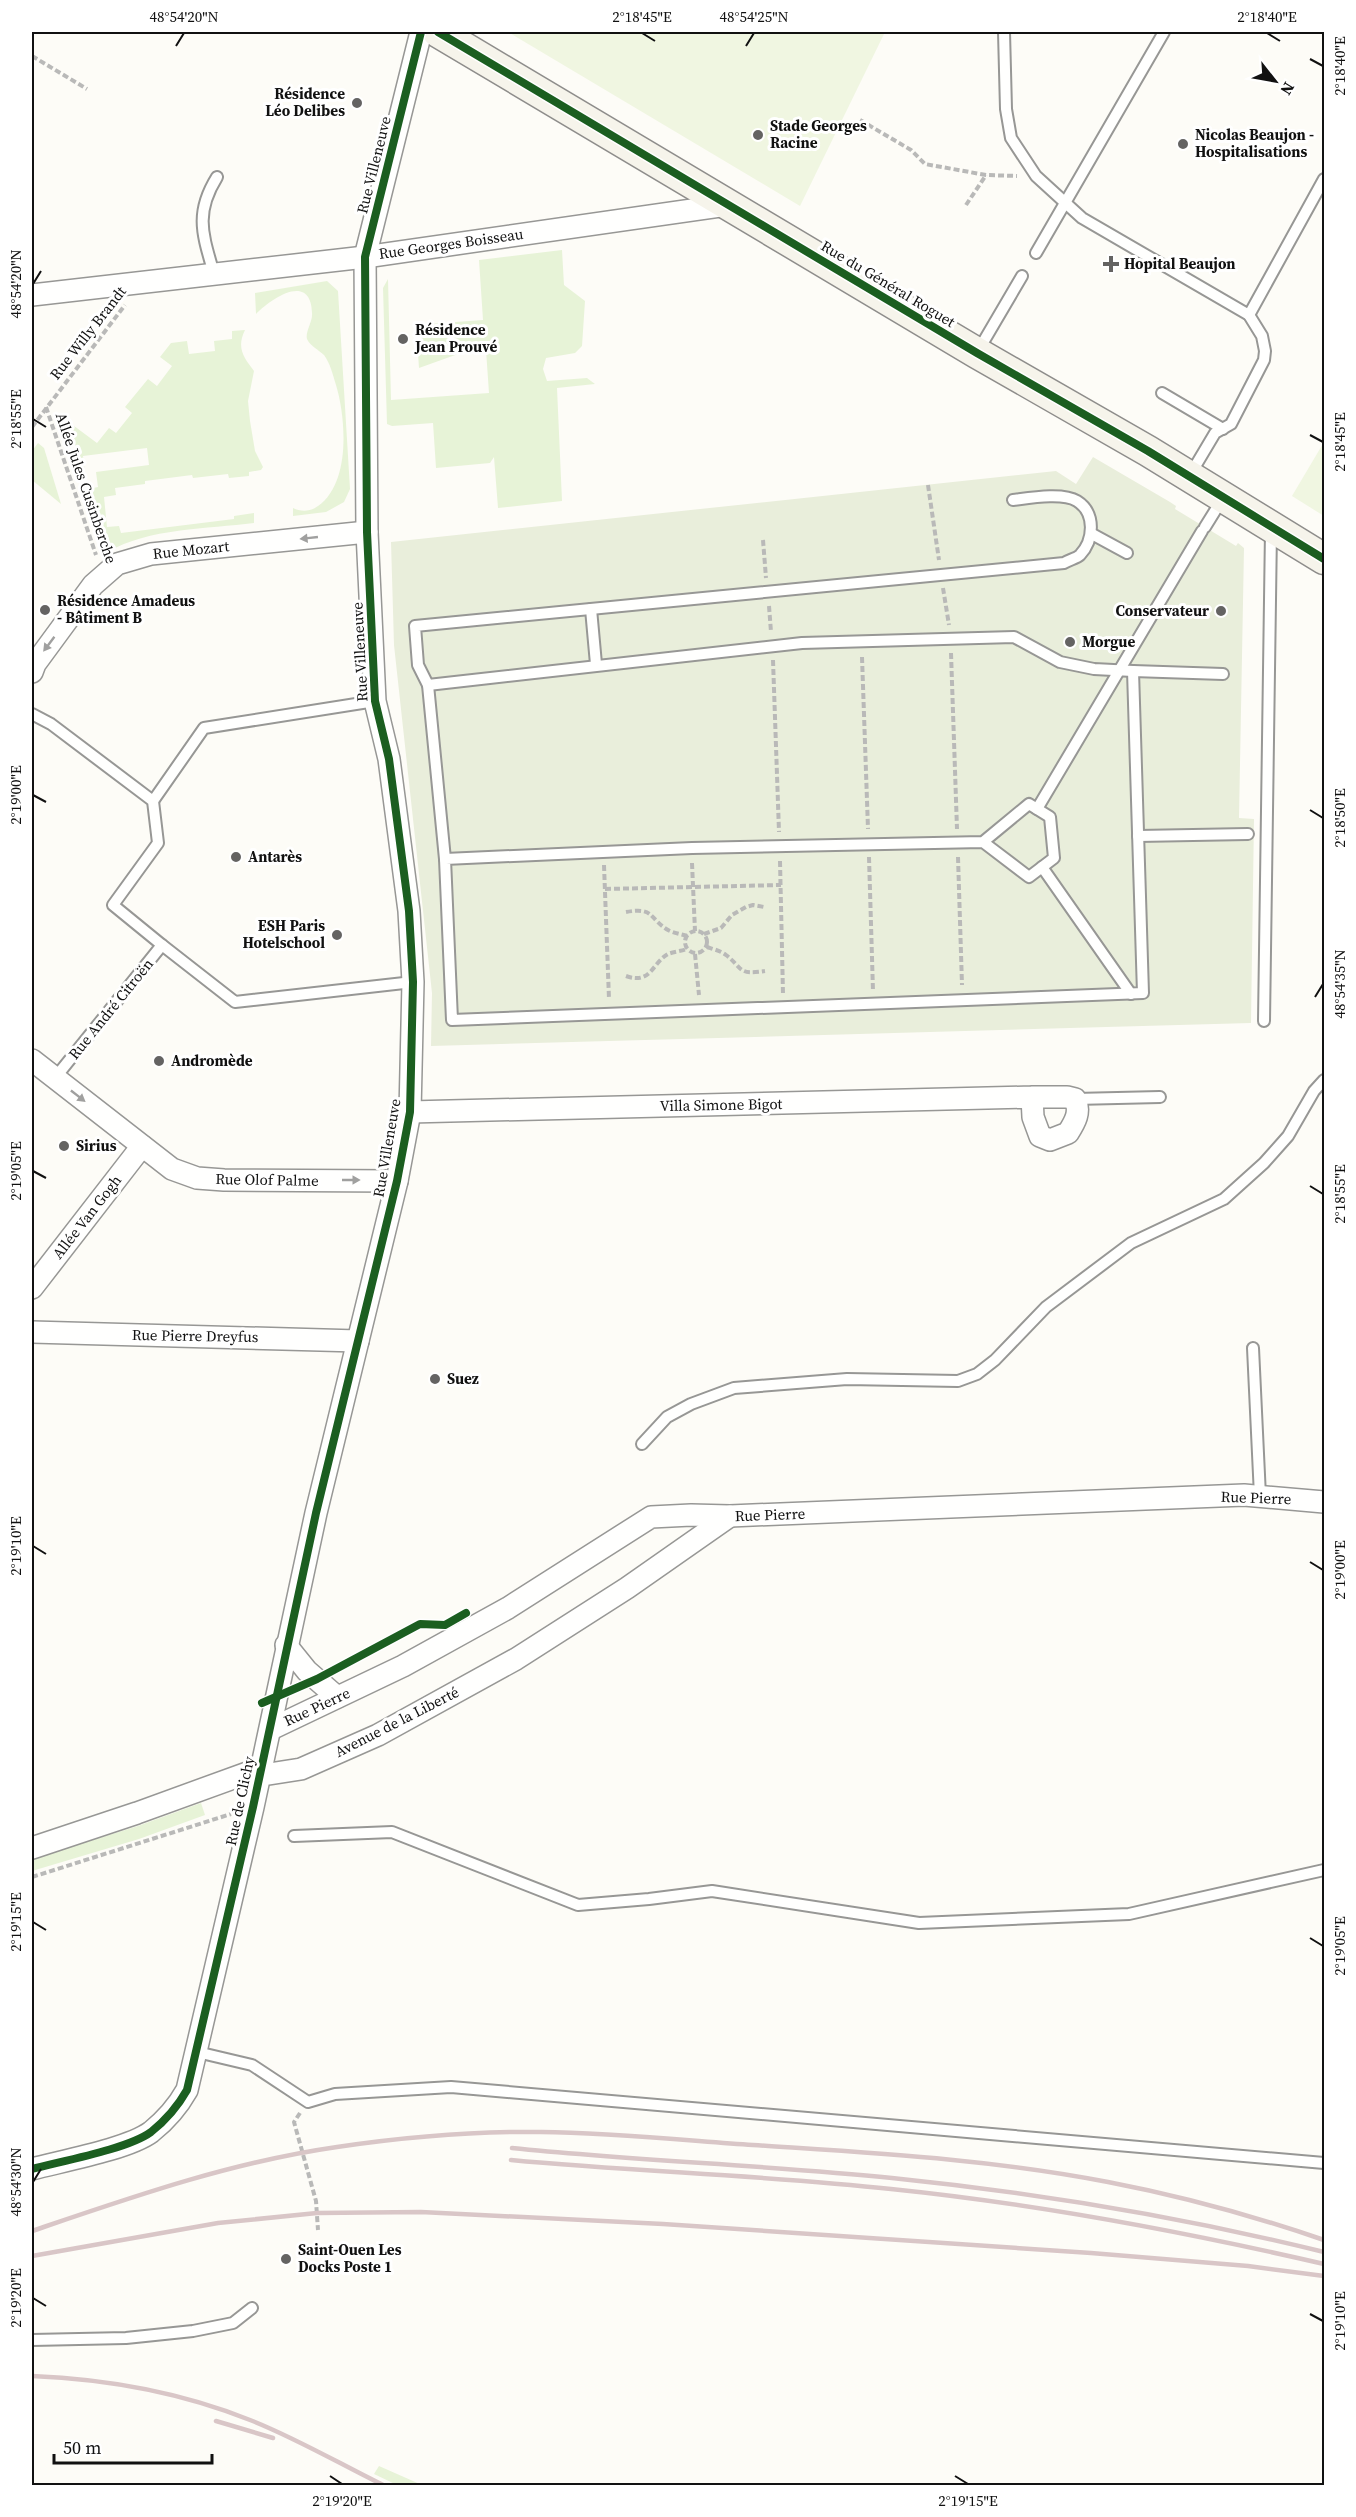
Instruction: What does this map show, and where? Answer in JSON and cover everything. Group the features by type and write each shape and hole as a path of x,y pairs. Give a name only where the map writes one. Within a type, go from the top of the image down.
{"main road":[{"name":"Rue du Général Roguet","path":"438,32 977,353 1148,451 1324,559"}],"street":[{"name":"Rue Villeneuve","path":"358,1341 397,1180 410,1112 413,982 409,911 389,759 375,701 367,532 364,257 421,32"},
{"name":"Rue Georges Boisseau","path":"32,295 364,257 727,205"},
{"name":"Rue Mozart","path":"32,672 34,664 87,594 117,564 151,554 367,532"},
{"name":"Rue Olof Palme","path":"32,1060 172,1169 196,1178 397,1180"},
{"name":"Villa Simone Bigot","path":"410,1112 1032,1097 1067,1097 1075,1100"},
{"path":"1032,1097 1035,1128 1040,1136 1050,1140 1068,1133 1073,1125 1078,1107 1075,1100"},
{"name":"Allée Van Gogh","path":"32,1287 142,1146"},
{"name":"Rue Pierre Dreyfus","path":"32,1332 358,1341"},
{"name":"Rue de Clichy","path":"32,2169 131,2142 149,2133 164,2121 187,2090 271,1728 286,1645 316,1513 358,1341"},
{"name":"Rue Pierre","path":"271,1728 403,1666 508,1608 651,1517 730,1516 1244,1495 1324,1502"},
{"name":"Avenue de la Liberté","path":"32,1848 261,1768 269,1774 302,1769 378,1735 516,1659 627,1588 730,1516"},
{"path":"286,1645 307,1671 337,1697"}],"lane":[{"path":"1004,32 1006,109 1011,138 1036,177 1082,218 1249,315 1262,336 1264,360 1231,424 1215,433 1188,477"},
{"path":"1036,253 1164,32"},
{"path":"214,274 204,240 202,209 217,177"},
{"path":"1249,315 1324,179"},
{"path":"977,353 1022,276"},
{"path":"1162,393 1223,429"},
{"path":"1013,500 1053,496 1077,501 1090,517 1092,534 1080,556 1064,563 414,626 418,665 428,685 445,859 452,1020 1143,993 1133,671"},
{"path":"1037,809 1223,498"},
{"path":"1264,1021 1272,527"},
{"path":"1092,534 1126,553"},
{"path":"591,609 596,664"},
{"path":"428,685 596,664 773,646 1014,637 1060,662 1094,669 1223,674"},
{"path":"32,714 51,724 153,801 204,728 375,701"},
{"name":"Rue André Citroën","path":"55,1078 162,945 113,906 158,843 153,801"},
{"path":"445,859 692,848 983,842 1029,877 1054,858 1050,817 1029,804 983,842"},
{"path":"1138,836 1248,834"},
{"path":"1042,867 1131,994"},
{"path":"162,945 235,1002 413,982"},
{"path":"642,1444 667,1417 692,1404 734,1388 847,1379 958,1381 977,1374 995,1360 1046,1307 1131,1243 1224,1199 1264,1163 1288,1136 1314,1091 1324,1080"},
{"path":"1075,1100 1160,1097"},
{"path":"1253,1348 1260,1496"},
{"path":"294,1836 392,1832 578,1905 712,1891 919,1923 1129,1914 1324,1870"},
{"path":"197,2052 252,2065 308,2102 336,2094 451,2087 1324,2163"},
{"path":"32,2340 126,2338 193,2331 233,2323 252,2308"}],"path":[{"path":"32,56 87,89"},
{"path":"860,120 911,150 925,164 986,175 1036,177"},
{"path":"966,205 986,175"},
{"path":"928,485 951,639 963,1000"},
{"path":"763,540 773,646 784,1007"},
{"path":"862,641 874,1004"},
{"path":"692,848 695,931"},
{"path":"603,853 609,1014"},
{"path":"605,889 781,885"},
{"path":"696,954 687,949 685,945 687,936 695,931 704,933 721,928 732,915 746,907 753,905 764,907"},
{"path":"626,912 640,910 648,913 668,930 687,936"},
{"path":"696,954 707,947 708,942 704,933"},
{"path":"707,947 723,952 742,971 765,972"},
{"path":"626,976 634,979 641,977 656,968 667,955 687,949"},
{"path":"696,954 700,1010"},
{"path":"32,1877 253,1807"},
{"path":"308,2102 294,2122 316,2201 318,2230"}],"green space":[{"name":"Stade Georges Racine","path":"508,32 885,32 800,206"},
{"path":"562,250 564,285 585,301 582,346 575,353 546,358 543,369 547,381 587,378 595,384 557,388 562,501 498,508 494,457 490,463 436,468 433,423 392,426 387,424 383,288 388,279 391,400 489,393 486,350 458,354 419,368 416,325 483,320 479,260"},
{"path":"327,281 338,291 350,489 344,502 326,512 293,516 293,508 306,511 318,506 329,496 336,482 343,449 342,415 330,365 324,355 307,339 312,313 310,300 305,293 289,292 256,314 255,293"},
{"path":"245,330 241,347 244,357 254,371 248,401 255,451 263,467 261,470 249,472 249,476 229,478 228,474 193,478 192,475 145,481 145,484 115,488 116,495 104,497 107,527 119,526 121,533 234,519 234,516 254,513 254,523 160,534 141,538 108,552 88,489 98,487 96,472 149,465 147,448 83,456 85,473 66,420 97,443 109,428 116,433 132,413 125,407 148,379 157,386 172,366 160,357 171,343 187,341 189,354 215,351 214,341 232,339 232,331"},
{"path":"1324,442 1324,516 1292,496"},
{"path":"38,443 44,448 61,504 32,480 32,451"},
{"path":"1093,457 1170,502 1176,506 1175,509 1236,546 1238,543 1244,548 1239,818 1254,819 1251,1023 431,1046 432,993 394,645 391,542 1056,471 1076,484"},
{"path":"201,1803 205,1815 139,1839 32,1871 32,1859 138,1826"},
{"path":"379,2466 422,2485 397,2485 374,2474"}],"railway":[{"path":"32,2231 183,2182 298,2154 362,2143 413,2138 541,2132 621,2135 886,2154 975,2162 1064,2174 1190,2200 1324,2240"},
{"path":"512,2148 947,2184 1163,2217 1324,2252"},
{"path":"511,2160 796,2180 946,2195 1109,2220 1217,2240 1324,2264"},
{"path":"32,2256 218,2223 317,2213 421,2212 663,2224 1091,2253 1248,2266 1324,2276"},
{"path":"32,2376 115,2384 170,2395 224,2410 301,2443 385,2486"},
{"path":"216,2421 273,2438"}],"cycle path":[{"path":"32,2169 111,2149 141,2138 167,2118 187,2090 253,1807 316,1513 397,1181 410,1112 413,982 409,911 389,759 375,701 367,532 365,257 421,32"},
{"path":"438,32 977,353 1148,451 1324,559"},
{"path":"262,1703 317,1679 420,1624 445,1625 466,1613"}],"place":[{"name":"Résidence Léo Delibes","path":"357,103"},
{"name":"Stade Georges Racine","path":"758,135"},
{"name":"Nicolas Beaujon - Hospitalisations","path":"1183,144"},
{"name":"Hopital Beaujon","path":"1111,264"},
{"name":"Résidence Jean Prouvé","path":"403,339"},
{"name":"Résidence Amadeus - Bâtiment B","path":"45,610"},
{"name":"Conservateur","path":"1221,611"},
{"name":"Morgue","path":"1070,642"},
{"name":"Antarès","path":"236,857"},
{"name":"ESH Paris Hotelschool","path":"337,935"},
{"name":"Andromède","path":"159,1061"},
{"name":"Sirius","path":"64,1146"},
{"name":"Suez","path":"435,1379"},
{"name":"Saint-Ouen Les Docks Poste 1","path":"286,2259"}]}
